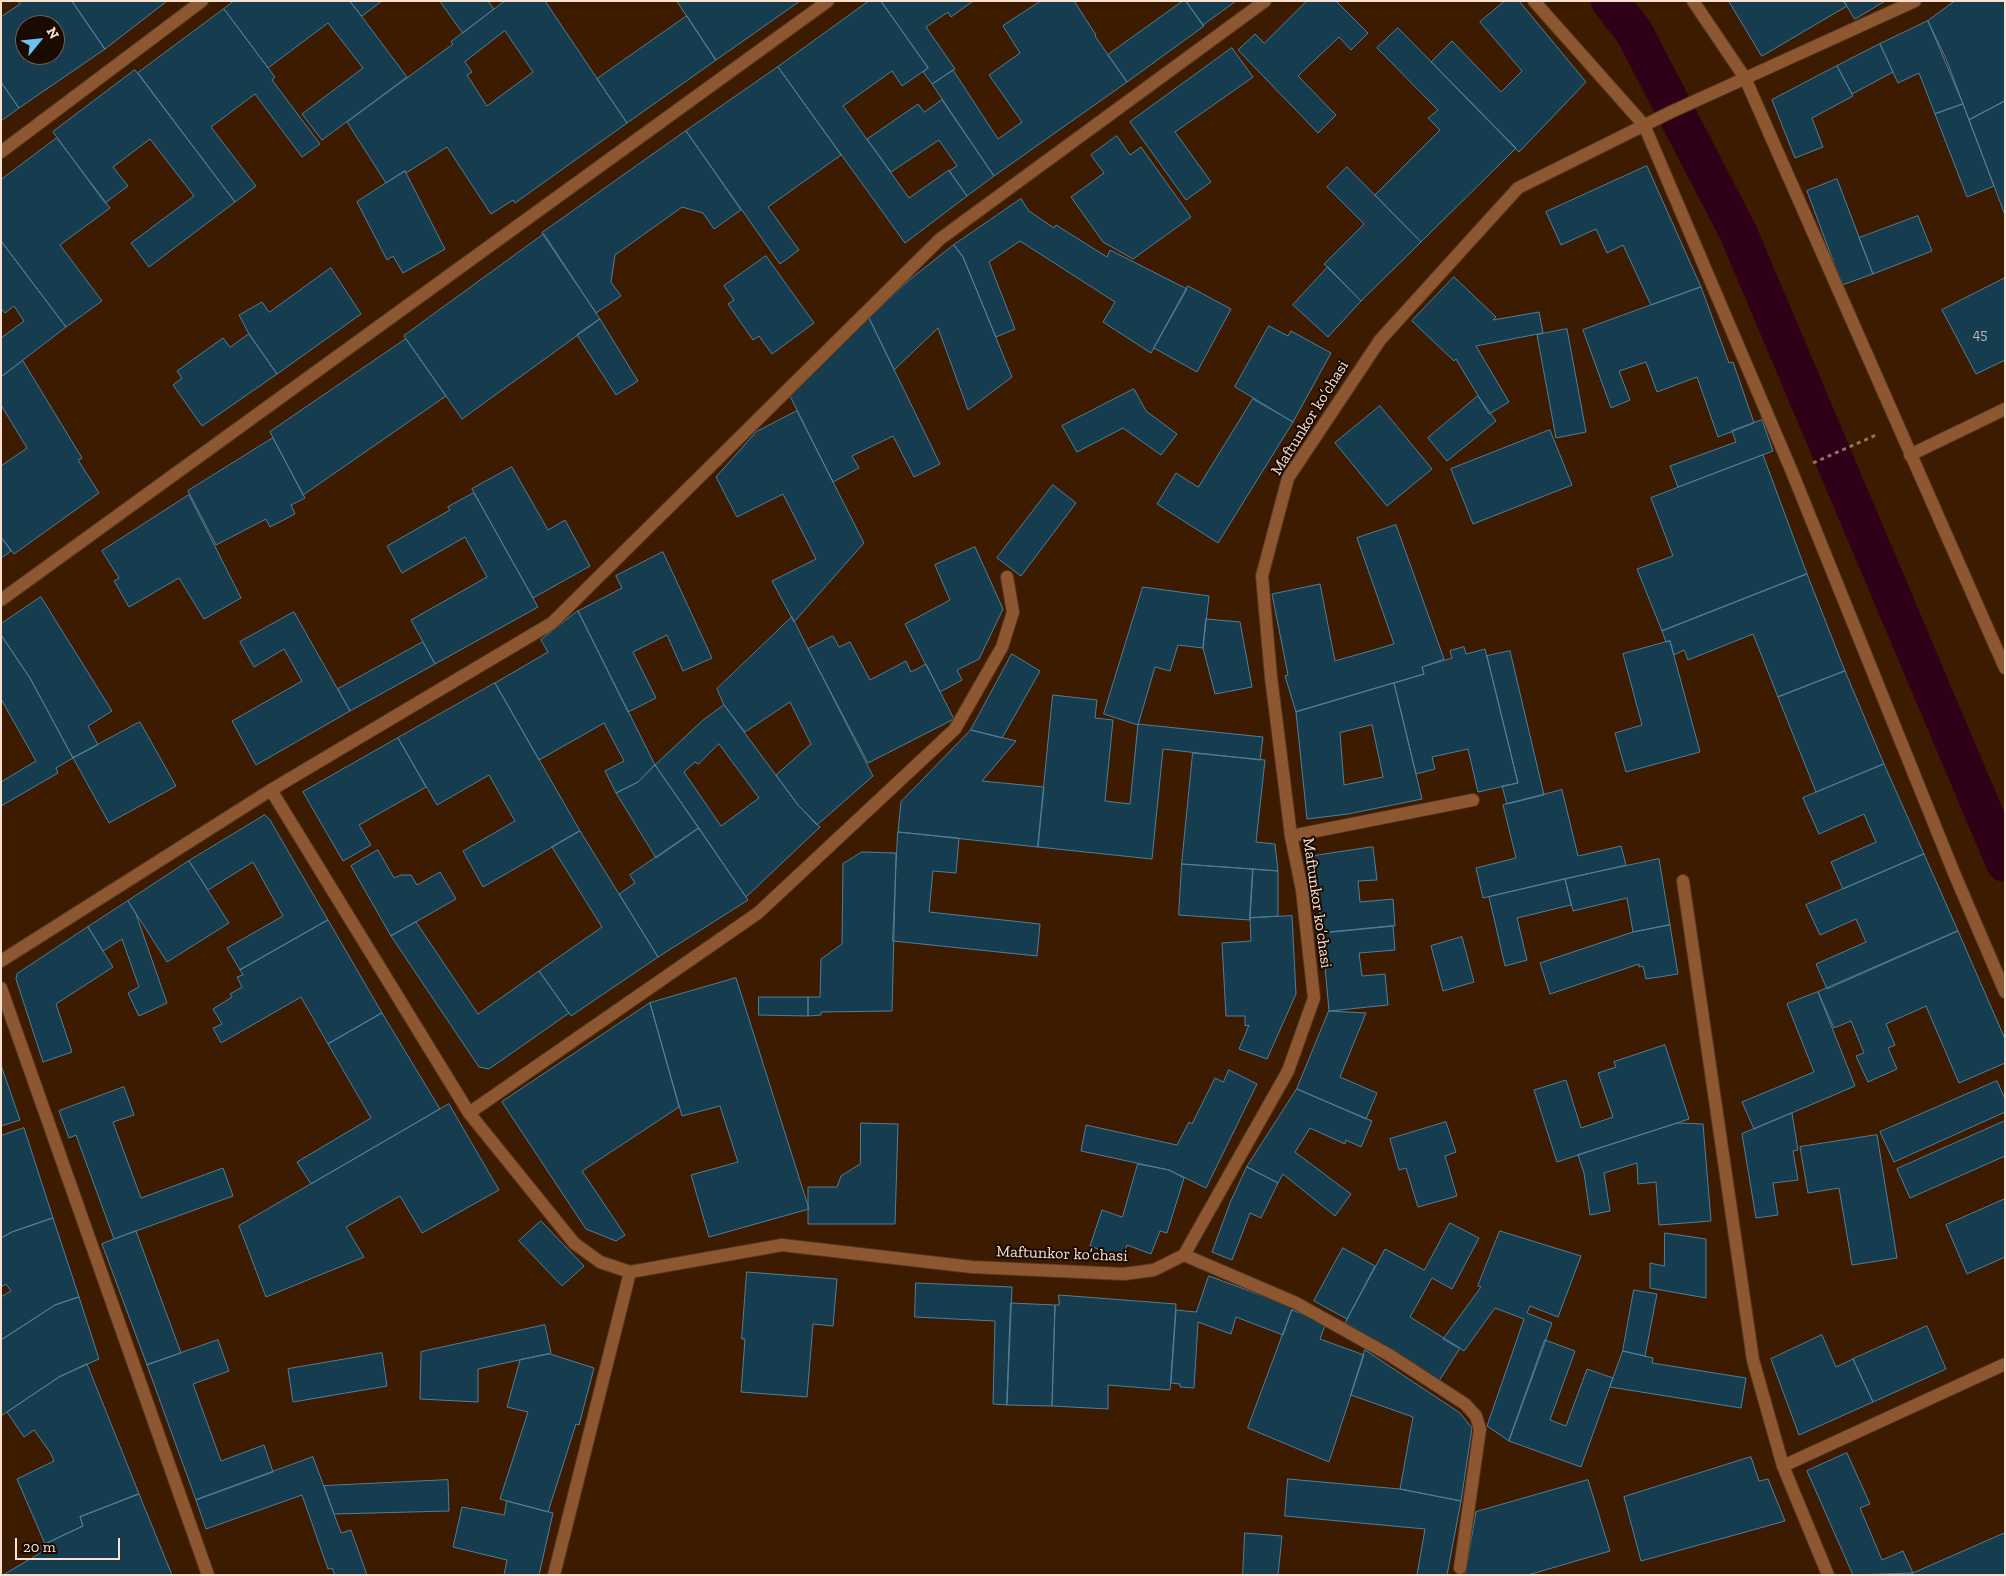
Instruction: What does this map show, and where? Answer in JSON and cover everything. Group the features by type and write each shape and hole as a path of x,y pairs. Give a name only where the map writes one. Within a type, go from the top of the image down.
{"street":[{"path":"1,152 202,1"},
{"path":"1,600 828,1"},
{"path":"1,961 271,790 552,623 940,239 1265,1"},
{"path":"1534,1 1644,125 1792,472 1950,864 2005,992"},
{"path":"1693,1 1745,78 2005,668"},
{"name":"Maftunkor ko’chasi","path":"630,1272 782,1245 972,1267 1124,1274 1154,1270 1184,1255 1288,1071 1314,998 1302,890 1291,836 1271,677 1262,576 1288,478 1380,340 1518,188 1670,112 1915,1"},
{"path":"1910,455 2005,409"},
{"path":"469,1113 758,913 955,728 1002,647 1013,612 1007,577"},
{"path":"271,790 469,1113 574,1243 600,1262 630,1272 554,1575"},
{"path":"1291,836 1474,800"},
{"path":"1683,881 1753,1360 1783,1466 1828,1575"},
{"path":"1,988 208,1575"},
{"path":"1184,1255 1296,1303 1391,1356 1465,1404 1476,1416 1480,1430 1460,1568"},
{"path":"1783,1466 2005,1364"}],"path":[{"path":"1792,472 1897,426"}],"building":[{"path":"18,1 72,1 105,49 19,108 1,82 1,17 20,4"},
{"path":"72,1 167,1 105,49"},
{"path":"234,1 350,1 407,77 322,140 302,114 363,68 328,23 268,68 224,9"},
{"path":"350,1 382,1 362,16"},
{"path":"440,1 488,1 494,9 463,33"},
{"path":"505,1 545,1 627,123 515,203 513,200 491,214 447,147 406,173 405,171 386,183 347,122 453,44 451,42","holes":["505,31 533,72 487,106 467,75 472,72 465,62"]},
{"path":"677,1 800,1 716,60"},
{"path":"869,1 881,1 928,68 902,86 892,71 843,106 909,198 949,170 967,196 905,243 778,67"},
{"path":"881,1 973,1 951,17 948,12 926,27 955,69 932,84 923,72 928,68"},
{"path":"1041,1 1074,1 1095,36 1127,82 994,176 932,84 953,70 998,139 1022,122 989,75 1020,53 1003,26"},
{"path":"1183,1 1186,1 1204,26 1127,82 1108,55"},
{"path":"1186,1 1236,1 1203,25"},
{"path":"1307,1 1336,1 1368,33 1351,50 1339,37 1298,76 1336,115 1318,133 1238,50 1255,34 1264,43"},
{"path":"1505,1 1519,1 1586,82 1519,152 1431,62 1452,41 1501,92 1522,71 1480,22"},
{"path":"1729,1 1844,1 1847,6 1762,56"},
{"path":"1844,1 1885,1 1855,19"},
{"path":"1955,1 2005,1 2005,101 1969,120 1947,61 1928,21"},
{"path":"224,9 275,77 272,80 320,144 302,157 255,94 211,127 256,186 235,202 138,73"},
{"path":"687,16 716,60 627,123 597,79"},
{"path":"1928,21 1963,104 1935,114 1919,73 1898,83 1880,44"},
{"path":"1398,28 1516,148 1421,242 1375,195 1440,130 1428,118 1438,110 1377,48"},
{"path":"1880,44 1893,72 1852,94 1837,66"},
{"path":"1232,48 1253,77 1175,132 1211,182 1186,200 1130,122"},
{"path":"1837,66 1853,96 1812,118 1823,147 1795,158 1772,100"},
{"path":"778,67 841,155 768,207 799,250 780,264 686,131"},
{"path":"135,70 235,202 149,267 131,243 194,196 150,139 113,167 128,186 105,203 53,132"},
{"path":"1,82 19,108 1,121"},
{"path":"942,100 994,176 967,196 949,171 957,166 939,140 891,172 867,139 918,104 924,112"},
{"path":"2005,101 2005,215 1969,120"},
{"path":"1963,104 1994,186 1967,197 1935,114"},
{"path":"686,131 741,210 714,229 703,213 682,207 615,255 611,282 621,296 596,313 542,233"},
{"path":"1117,136 1130,155 1141,147 1191,217 1133,259 1103,242 1071,197 1104,173 1091,155"},
{"path":"57,138 110,208 60,245 102,301 66,327 1,241 1,180"},
{"path":"1647,166 1701,287 1651,305 1623,245 1607,253 1596,229 1561,245 1546,212"},
{"path":"1347,167 1421,242 1361,301 1324,264 1364,224 1327,187"},
{"path":"405,171 445,249 403,273 393,256 387,260 357,202"},
{"path":"1837,179 1873,274 1842,285 1807,191"},
{"path":"1021,199 1029,211 1054,228 1056,225 1107,257 1110,250 1187,289 1151,353 1103,322 1115,302 1020,241 989,262 1015,329 996,337 963,257 954,245"},
{"path":"1918,216 1932,251 1873,274 1859,238"},
{"path":"544,234 600,319 462,419 404,336"},
{"path":"1,241 66,327 1,377 1,338 24,321 14,306 5,313 1,308"},
{"path":"954,245 963,257 1012,377 968,410 938,328 894,370 869,318 908,281"},
{"path":"766,256 814,323 772,354 759,336 753,340 728,304 734,300 724,286"},
{"path":"1328,267 1361,301 1328,337 1293,305"},
{"path":"331,268 361,314 277,374 249,334 239,315 262,302 269,312"},
{"path":"1454,277 1496,317 1493,320 1539,312 1543,333 1476,346 1509,402 1489,414 1456,359 1454,361 1412,321"},
{"path":"2005,278 2005,360 1976,374 1942,310"},
{"path":"1188,286 1231,309 1197,372 1154,348"},
{"path":"1701,287 1729,363 1733,362 1754,423 1718,437 1697,377 1657,392 1646,362 1619,371 1630,400 1611,408 1583,330"},
{"path":"869,318 940,464 914,477 893,436 852,456 859,468 833,482 790,396"},
{"path":"600,319 638,381 616,395 577,335"},
{"path":"1269,326 1288,336 1291,331 1331,353 1293,422 1235,387"},
{"path":"1567,329 1586,432 1556,438 1537,335"},
{"path":"249,334 277,374 202,426 173,385 182,378 177,371 223,338 230,347"},
{"path":"406,339 446,396 303,495 270,432"},
{"path":"23,361 82,458 78,460 99,493 14,554 1,537 1,466 27,448 1,405 1,377"},
{"path":"1134,389 1146,411 1177,434 1161,455 1123,428 1077,452 1062,426"},
{"path":"1478,396 1496,421 1447,461 1428,438"},
{"path":"1253,399 1293,422 1218,543 1157,504 1176,473 1198,487"},
{"path":"1380,406 1432,469 1387,506 1335,443"},
{"path":"797,411 864,543 794,622 772,581 816,559 783,494 737,517 716,477 756,432"},
{"path":"1762,420 1773,451 1678,487 1670,466 1736,442 1732,431"},
{"path":"1550,430 1572,485 1473,524 1451,469"},
{"path":"273,438 305,498 291,505 295,514 270,527 266,519 216,545 188,491"},
{"path":"1763,455 1807,574 1662,631 1637,569 1673,556 1651,498"},
{"path":"512,467 548,530 565,520 590,566 533,598 472,489"},
{"path":"1053,485 1076,503 1021,576 997,558"},
{"path":"474,493 538,607 435,664 411,620 487,577 465,537 402,573 387,546 450,510 448,507"},
{"path":"189,495 241,598 204,619 179,578 129,607 114,581 119,578 102,551"},
{"path":"1396,525 1444,659 1422,667 1424,674 1296,712 1285,676 1288,675 1272,594 1320,584 1335,661 1394,644 1357,538"},
{"path":"1,537 11,551 1,558"},
{"path":"975,547 1003,609 979,659 957,670 962,680 940,692 905,624 950,600 935,565"},
{"path":"663,552 712,658 683,671 667,635 633,652 656,698 628,712 578,611 622,588 616,576"},
{"path":"1807,574 1845,671 1778,697 1753,634 1688,660 1684,650 1674,655 1670,641 1666,642 1662,631"},
{"path":"1143,587 1209,596 1203,648 1178,645 1170,671 1155,667 1138,725 1104,714"},
{"path":"41,597 112,711 88,726 98,745 73,758 30,678 1,635 1,624"},
{"path":"578,611 655,765 638,782 616,793 605,771 624,761 604,723 539,760 495,683 548,652 541,640"},
{"path":"294,612 350,711 256,765 232,721 302,681 284,649 254,667 240,642"},
{"path":"792,617 873,776 817,825 798,805 776,775 811,744 790,702 745,732 724,705 717,689"},
{"path":"1206,619 1240,622 1252,687 1215,694 1203,648"},
{"path":"1,635 30,678 73,758 56,768 58,773 1,806 1,782 36,761 1,699"},
{"path":"833,636 839,647 850,642 870,680 906,661 911,672 926,664 954,719 868,763 808,649"},
{"path":"1670,641 1700,752 1626,772 1615,733 1642,725 1623,654"},
{"path":"423,642 435,664 350,711 338,689"},
{"path":"1464,647 1466,654 1485,649 1518,783 1478,792 1468,749 1432,757 1435,769 1416,774 1394,683 1424,674 1422,667 1452,658 1450,651"},
{"path":"1510,651 1544,795 1507,804 1502,786 1518,783 1487,656"},
{"path":"1012,654 1040,671 1002,738 971,730"},
{"path":"1845,671 1884,764 1816,792 1778,697"},
{"path":"495,683 580,831 483,887 463,851 515,821 489,775 437,805 398,738"},
{"path":"1394,683 1422,799 1348,814 1307,819 1296,712","holes":["1372,725 1383,777 1344,785 1340,733"]},
{"path":"1053,695 1097,700 1095,718 1113,720 1105,801 1130,804 1138,724 1263,737 1260,760 1163,749 1152,859 1038,847"},
{"path":"724,705 798,805 820,827 746,897 655,765 702,721","holes":["719,744 759,798 721,826 684,772 695,762 698,764"]},
{"path":"140,722 176,786 109,823 73,758"},
{"path":"971,730 1016,741 982,781 1044,787 1038,847 898,832 901,802"},
{"path":"398,738 426,787 359,825 371,845 343,861 303,792"},
{"path":"1193,753 1265,760 1256,842 1275,844 1278,871 1182,864"},
{"path":"1884,764 1924,854 1843,889 1831,862 1876,842 1864,814 1819,834 1803,798"},
{"path":"655,765 699,828 656,858 616,793 638,782"},
{"path":"1562,790 1578,856 1621,846 1626,865 1483,898 1476,868 1516,858 1503,805"},
{"path":"265,815 270,820 328,920 240,970 227,948 283,916 253,862 208,890 189,861"},
{"path":"699,828 748,900 658,957 619,894 635,883 630,875"},
{"path":"580,831 658,957 571,1016 539,971 602,927 552,847"},
{"path":"898,832 959,838 956,873 933,871 929,912 1040,924 1037,956 893,941"},
{"path":"1373,847 1377,880 1358,881 1360,902 1393,899 1395,926 1322,933 1314,856"},
{"path":"378,850 394,878 401,875 411,875 417,885 440,872 456,899 391,936 351,866"},
{"path":"862,852 896,853 892,1011 821,1012 821,1015 808,1016 808,997 820,997 821,959 842,944 843,864"},
{"path":"1924,854 1958,931 1827,989 1816,964 1866,942 1856,919 1820,935 1806,905"},
{"path":"1659,859 1670,925 1633,932 1627,898 1573,911 1565,879"},
{"path":"189,861 229,923 167,962 128,901"},
{"path":"1182,864 1253,869 1250,920 1179,915"},
{"path":"1253,869 1278,871 1278,916 1250,918"},
{"path":"1565,879 1571,905 1517,918 1527,960 1505,966 1489,897"},
{"path":"128,901 136,914 167,1003 139,1016 128,993 139,987 122,939 103,951 88,927"},
{"path":"1292,916 1296,994 1267,1059 1239,1049 1249,1025 1245,1026 1245,1016 1226,1016 1222,943 1251,941 1250,918"},
{"path":"328,920 382,1013 328,1044 301,997 221,1043 213,1028 222,1024 213,1009 232,997 230,994 242,987 237,977 243,975 240,970"},
{"path":"416,922 478,1014 539,971 569,1013 489,1069 479,1067 391,936"},
{"path":"1670,925 1678,974 1646,979 1643,966 1639,967 1639,964 1550,994 1540,963 1633,932"},
{"path":"1393,926 1395,950 1359,953 1362,976 1385,974 1388,1005 1329,1011 1322,933"},
{"path":"88,927 113,967 56,1004 72,1052 43,1062 16,979 17,974"},
{"path":"1958,931 2005,1039 2005,1063 1959,1083 1926,1006 1886,1024 1895,1045 1888,1048 1897,1069 1868,1082 1856,1056 1864,1053 1851,1021 1834,1028 1818,992"},
{"path":"1462,937 1474,982 1443,991 1431,946"},
{"path":"736,978 809,1209 709,1237 691,1175 738,1162 720,1106 682,1116 650,1003"},
{"path":"1818,992 1855,1086 1754,1129 1742,1102 1814,1072 1787,1004"},
{"path":"759,997 808,997 808,1016 759,1015"},
{"path":"650,1003 679,1107 582,1171 625,1235 616,1241 586,1229 502,1102"},
{"path":"1329,1011 1366,1013 1340,1077 1377,1093 1366,1119 1297,1089"},
{"path":"382,1013 440,1109 311,1184 297,1162 371,1118 328,1044"},
{"path":"1665,1045 1689,1119 1557,1162 1534,1090 1566,1080 1581,1128 1613,1117 1598,1073 1616,1067 1614,1062"},
{"path":"1,1065 20,1120 1,1126"},
{"path":"1229,1070 1257,1084 1206,1188 1169,1170 1081,1151 1086,1125 1177,1145 1189,1122 1192,1124 1215,1078 1223,1082"},
{"path":"1997,1081 2005,1099 2005,1112 1894,1162 1880,1132"},
{"path":"124,1087 134,1115 113,1122 141,1198 223,1168 233,1196 114,1239 76,1135 69,1138 59,1111"},
{"path":"1297,1089 1372,1121 1361,1147 1346,1140 1345,1144 1310,1128 1295,1152 1351,1194 1335,1216 1283,1174 1278,1183 1247,1167"},
{"path":"449,1104 499,1190 422,1233 400,1196 346,1227 364,1257 266,1297 239,1226"},
{"path":"1792,1113 1798,1150 1793,1151 1798,1180 1773,1183 1778,1215 1756,1218 1742,1134"},
{"path":"2005,1121 2005,1156 1910,1198 1897,1169"},
{"path":"1446,1122 1456,1152 1445,1156 1457,1196 1418,1207 1406,1168 1399,1170 1390,1139"},
{"path":"861,1123 898,1124 895,1224 808,1224 808,1187 837,1187 841,1176 860,1164"},
{"path":"1678,1123 1703,1124 1711,1221 1659,1225 1656,1182 1638,1184 1637,1163 1604,1173 1610,1211 1590,1215 1584,1173 1578,1155"},
{"path":"24,1128 53,1218 12,1232 1,1238 1,1136"},
{"path":"1877,1135 1897,1258 1852,1265 1839,1188 1808,1193 1800,1147"},
{"path":"1138,1164 1169,1170 1184,1178 1167,1233 1160,1231 1151,1254 1127,1245 1123,1258 1090,1246 1102,1210 1122,1217"},
{"path":"1247,1167 1278,1183 1261,1218 1250,1213 1232,1260 1212,1252 1230,1203"},
{"path":"2005,1199 2005,1257 1967,1274 1946,1225"},
{"path":"53,1218 79,1297 55,1305 1,1340 1,1297 11,1291 6,1284 1,1287 1,1238 12,1232"},
{"path":"541,1221 584,1266 562,1286 519,1241"},
{"path":"1450,1223 1479,1238 1452,1289 1432,1278 1410,1317 1460,1348 1439,1381 1345,1323 1385,1249 1424,1270"},
{"path":"136,1231 181,1353 147,1365 102,1244"},
{"path":"1500,1231 1581,1256 1558,1317 1530,1306 1527,1313 1552,1323 1509,1441 1487,1426 1524,1319 1495,1308 1464,1351 1443,1339 1481,1287 1478,1286"},
{"path":"1665,1233 1706,1239 1706,1298 1650,1288 1650,1263 1664,1266"},
{"path":"1343,1248 1375,1266 1347,1319 1314,1301"},
{"path":"747,1272 837,1279 833,1326 813,1324 807,1397 741,1392 745,1339 742,1339"},
{"path":"1209,1276 1293,1307 1283,1335 1236,1317 1231,1334 1198,1322 1194,1388 1180,1387 1180,1384 1171,1383 1176,1310 1196,1312"},
{"path":"916,1283 1012,1287 1007,1405 993,1404 995,1321 915,1317"},
{"path":"1634,1290 1657,1294 1645,1356 1623,1351"},
{"path":"1059,1295 1176,1304 1170,1390 1108,1385 1108,1409 1052,1406 1055,1305 1059,1305"},
{"path":"79,1297 99,1359 59,1377 1,1416 1,1340 55,1305"},
{"path":"1011,1303 1055,1305 1052,1406 1007,1405"},
{"path":"1292,1310 1326,1323 1320,1339 1364,1355 1329,1462 1248,1428"},
{"path":"545,1325 551,1353 478,1369 478,1402 420,1399 421,1352"},
{"path":"1927,1326 1946,1369 1873,1402 1853,1359"},
{"path":"1822,1335 1836,1367 1853,1359 1873,1402 1799,1435 1771,1359"},
{"path":"218,1340 229,1371 193,1384 221,1461 264,1445 273,1472 196,1500 147,1365"},
{"path":"1545,1340 1575,1351 1550,1420 1566,1426 1587,1369 1613,1378 1581,1467 1509,1441"},
{"path":"1365,1350 1460,1413 1472,1428 1461,1501 1400,1489 1413,1417 1351,1395"},
{"path":"1623,1351 1653,1358 1652,1363 1746,1378 1741,1408 1610,1387"},
{"path":"382,1353 387,1386 293,1402 288,1369"},
{"path":"550,1354 594,1368 579,1425 576,1424 548,1512 500,1499 528,1412 507,1407 520,1360"},
{"path":"87,1364 139,1494 80,1517 83,1526 45,1544 17,1479 54,1461 50,1452 34,1430 24,1437 7,1412 59,1377"},
{"path":"1847,1453 1870,1504 1860,1508 1882,1560 1903,1551 1913,1573 1853,1575 1807,1471"},
{"path":"313,1457 341,1533 351,1530 367,1575 335,1575 332,1568 328,1569 302,1495 206,1529 196,1500"},
{"path":"1751,1457 1759,1481 1768,1479 1785,1521 1641,1561 1624,1497"},
{"path":"1288,1479 1400,1489 1461,1501 1447,1575 1417,1575 1425,1529 1285,1516"},
{"path":"448,1480 449,1511 334,1514 324,1486"},
{"path":"1588,1480 1610,1551 1528,1575 1465,1575 1476,1512"},
{"path":"139,1494 172,1575 3,1575 42,1552 40,1546 83,1526 80,1517"},
{"path":"507,1501 553,1513 539,1575 504,1575 507,1560 453,1547 462,1507 504,1515"},
{"path":"1245,1533 1282,1536 1278,1575 1243,1575"},
{"path":"2005,1533 2005,1575 1909,1575 1913,1573"}],"waterway":[{"path":"1610,1 1634,32 1738,232 2005,863"}]}
